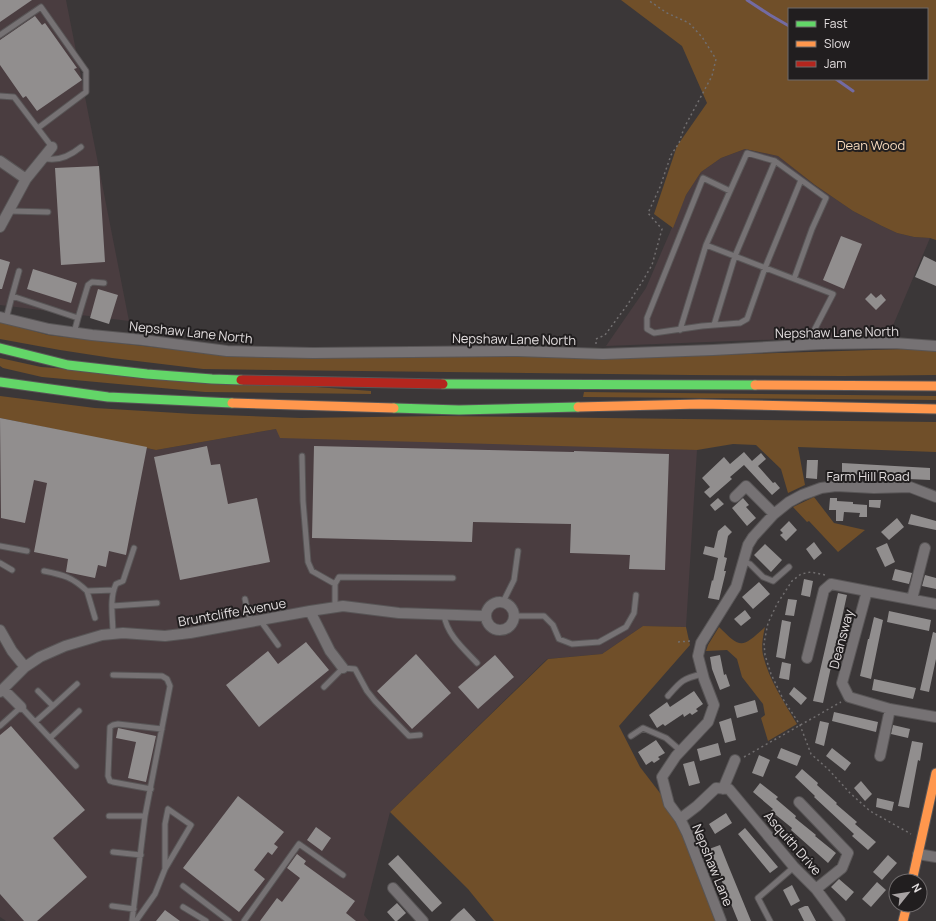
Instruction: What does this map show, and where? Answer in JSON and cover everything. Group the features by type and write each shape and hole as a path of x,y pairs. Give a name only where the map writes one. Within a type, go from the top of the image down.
{"main road":[{"path":"0,348 68,365 147,374 212,379 420,384 936,386"},
{"path":"0,382 108,397 310,406 459,410 700,404 936,409"},
{"path":"914,873 936,773"}],"street":[{"path":"0,227 26,179 52,147"},
{"path":"0,161 26,179"},
{"name":"Nepshaw Lane North","path":"3,318 49,329 74,333 227,351 313,353 518,351 596,354 713,350 807,344 894,343 936,346"},
{"path":"735,497 746,486 774,514"},
{"name":"Farm Hill Road","path":"680,819 669,804 662,777 680,751 708,722 714,705 702,674 698,656 701,643 736,587 742,561 750,541 774,514 789,502 802,494 821,488 836,486 874,488 910,487 936,497"},
{"path":"912,599 926,548"},
{"path":"807,658 824,590 830,580 866,591 936,604"},
{"name":"Deansway","path":"849,697 842,683 866,591"},
{"path":"504,602 514,611 515,616 514,622 511,626 506,630 500,631 495,630 490,626 487,622 486,616 490,606 495,603 504,602"},
{"name":"Bruntcliffe Avenue","path":"2,691 25,667 40,657 65,646 102,635 123,633 165,636 190,633 343,606 399,613 486,616"},
{"path":"310,611 330,651 343,668"},
{"path":"0,630 12,650 25,667"},
{"path":"2,691 21,707"},
{"path":"849,697 890,709 936,717"},
{"path":"880,756 890,709"},
{"path":"680,819 697,806 716,788 723,789 735,760"},
{"name":"Asquith Drive","path":"723,789 730,789 794,867 816,889 840,921"},
{"path":"799,802 848,853 842,868 816,889"},
{"name":"Nepshaw Lane","path":"680,819 721,921"},
{"path":"918,854 936,857"},
{"path":"393,888 423,921"}],"lane":[{"path":"0,35 41,7 86,72 86,92 38,128"},
{"path":"0,96 14,97 52,147"},
{"path":"43,158 51,160 62,158 72,154 81,147"},
{"path":"680,330 706,245 747,154 775,161 826,198 812,229 794,279"},
{"path":"714,325 735,256 775,161"},
{"path":"730,190 703,178 647,318 646,329 654,334 714,325 740,323 747,319 765,268 801,180"},
{"path":"9,211 48,212"},
{"path":"706,245 833,294 807,344"},
{"path":"3,318 12,296 19,271"},
{"path":"74,333 88,285 92,282 104,283"},
{"path":"12,296 78,318"},
{"path":"302,456 303,501 308,562 312,571 334,584"},
{"path":"0,546 27,550"},
{"path":"113,634 112,598 116,584 123,581 134,548"},
{"path":"504,602 514,580 518,551"},
{"path":"742,561 750,564 763,577 773,581 788,567"},
{"path":"0,563 12,570"},
{"path":"44,571 64,575 76,581 87,591 95,618"},
{"path":"335,608 334,584 339,577 453,578"},
{"path":"87,591 114,590"},
{"path":"515,616 544,616 553,625 559,638 572,644 599,642 626,627 634,612 636,595"},
{"path":"245,600 246,608 278,644"},
{"path":"112,606 157,603"},
{"path":"444,615 445,623 450,632 477,663"},
{"path":"324,687 343,668 355,669 367,691 375,701 409,736 420,735"},
{"path":"668,696 680,682 687,677 702,674"},
{"path":"113,675 162,676 167,679 170,686 151,789 144,816 141,855 132,921"},
{"path":"35,722 77,684"},
{"path":"38,690 53,706"},
{"path":"0,726 21,707 76,766"},
{"path":"50,738 79,711"},
{"path":"151,789 113,782 110,780 108,776 110,727 118,724 162,730"},
{"path":"631,736 643,728 666,738 680,751"},
{"path":"136,921 155,894 165,869 191,824 168,809 165,824 165,869"},
{"path":"109,816 144,816"},
{"path":"244,921 299,844 343,875"},
{"path":"113,852 141,855"},
{"path":"770,921 758,898 794,867"},
{"path":"183,886 229,921"},
{"path":"112,906 134,909"},
{"path":"183,907 206,921"}],"path":[{"path":"596,354 596,339 605,335 628,304 652,265 662,229 648,213 660,187 671,155 679,144 684,128 712,76 716,59 702,37 689,23 668,13 648,0"},
{"path":"830,580 811,572 801,574 792,581 777,604 768,623 764,643 765,655 771,674 783,699 800,725 811,754 870,811 922,839"},
{"path":"678,642 689,640 701,643"},
{"path":"735,760 740,760 849,697"}],"shaded area":[{"path":"0,0 66,0 129,321 0,305"},
{"path":"745,149 778,156 815,185 853,211 882,226 897,233 914,237 930,238 889,335 606,346 646,288 686,195 701,172 721,158"},
{"path":"0,418 156,450 276,429 697,450 686,627 643,626 602,654 547,659 390,812 364,915 369,921 6,921 0,917"}],"green space":[{"name":"Dean Wood","path":"621,0 936,0 936,240 897,233 882,226 853,211 815,185 778,156 745,149 721,158 701,172 686,195 673,228 654,214 677,146 707,103 682,46"},
{"path":"0,322 48,335 204,353 341,357 649,357 904,349 936,351 936,375 689,375 203,369 112,358 0,339"},
{"path":"0,358 41,367 371,391 371,394 205,392 42,377 3,368 0,366"},
{"path":"584,392 936,396 936,400 583,397"},
{"path":"0,396 95,408 301,418 442,416 936,422 936,452 798,447 805,485 788,493 781,469 756,445 733,444 697,450 280,438 276,429 156,450 0,418"},
{"path":"814,497 834,523 865,530 838,552 809,521 807,522 793,507"},
{"path":"643,626 686,627 690,645 619,726 640,767 680,819 721,921 494,921 468,889 390,812 548,659 602,654"},
{"path":"719,627 732,639 742,643 751,639 765,627 762,648 763,655 777,691 797,724 768,741 761,718 765,715 763,704 742,677 737,659 727,650 706,651"}],"building":[{"path":"0,0 32,0 0,22"},
{"path":"35,16 42,25 45,23 77,68 74,69 82,80 37,111 26,96 23,98 0,65 0,40"},
{"path":"99,166 105,262 61,265 55,168"},
{"path":"841,236 862,244 844,289 823,280"},
{"path":"924,256 936,262 936,286 915,277"},
{"path":"0,259 10,262 2,289 0,289"},
{"path":"33,269 77,283 71,303 27,289"},
{"path":"98,289 118,295 109,324 90,318"},
{"path":"871,293 876,298 881,294 886,300 876,310 865,299"},
{"path":"0,418 147,447 126,555 109,551 106,567 98,565 95,578 66,572 68,559 34,552 47,483 34,480 25,523 1,518"},
{"path":"207,446 211,465 220,464 228,504 257,498 270,562 180,580 154,457"},
{"path":"314,446 669,454 665,570 629,569 630,555 570,553 571,524 473,522 472,542 312,538"},
{"path":"744,452 752,461 761,453 766,459 758,466 773,483 775,482 780,488 772,495 744,465 730,477 732,479 710,498 704,492 710,487 702,478 724,457 730,464"},
{"path":"807,460 818,460 817,479 806,478"},
{"path":"842,463 930,468 930,480 908,479 908,475 890,473 865,472 865,475 845,474 845,472 842,472"},
{"path":"718,498 724,504 715,511 710,505"},
{"path":"743,498 749,505 746,507 756,518 747,526 732,508"},
{"path":"830,498 837,498 837,501 867,505 867,517 859,517 860,513 844,512 843,521 836,521 836,510 829,510"},
{"path":"869,500 881,500 880,508 869,507"},
{"path":"911,514 936,521 936,530 908,524"},
{"path":"897,518 904,527 889,540 881,532"},
{"path":"789,521 797,530 786,541 780,535 783,533 780,530"},
{"path":"725,525 732,532 728,536 724,557 727,558 724,571 726,571 719,600 708,598 718,558 703,554 705,546 714,548 718,531"},
{"path":"814,542 822,553 814,560 806,549"},
{"path":"887,543 895,562 885,567 876,548"},
{"path":"765,544 782,560 771,572 754,555"},
{"path":"895,569 912,573 909,584 892,580"},
{"path":"925,575 936,578 936,589 922,586"},
{"path":"804,579 813,581 810,597 801,595"},
{"path":"759,582 770,594 753,609 742,597"},
{"path":"838,593 847,595 823,703 813,701"},
{"path":"788,599 797,600 794,616 785,615"},
{"path":"745,610 751,618 741,626 734,619"},
{"path":"889,611 931,620 929,631 887,622"},
{"path":"874,617 883,620 871,679 860,676"},
{"path":"782,620 791,622 785,659 776,657"},
{"path":"933,632 936,633 936,659 929,692 920,690"},
{"path":"306,642 329,670 259,727 226,685 268,651 278,664"},
{"path":"416,654 451,693 412,729 377,691"},
{"path":"495,655 514,677 478,709 458,687"},
{"path":"720,655 724,675 726,674 730,686 720,690 712,669 710,657"},
{"path":"782,662 791,664 789,680 779,678"},
{"path":"874,679 916,688 913,699 872,690"},
{"path":"794,687 807,698 801,705 789,694"},
{"path":"694,691 703,704 696,709 698,711 692,715 690,713 684,717 683,714 665,726 663,724 657,728 649,715 667,702 670,707"},
{"path":"755,700 758,712 737,718 734,706"},
{"path":"834,712 878,722 876,732 832,721"},
{"path":"731,718 736,740 725,743 719,722"},
{"path":"820,721 829,723 824,746 815,743"},
{"path":"893,725 910,729 908,738 891,734"},
{"path":"11,726 85,810 53,838 87,877 37,921 24,921 0,894 0,735"},
{"path":"118,728 156,736 146,782 128,778 136,742 116,738"},
{"path":"656,740 665,753 658,757 660,759 654,763 652,761 646,765 638,752"},
{"path":"912,741 923,743 920,761 918,760 909,808 898,806"},
{"path":"718,743 721,755 700,761 697,749"},
{"path":"781,748 801,756 797,766 777,758"},
{"path":"832,748 851,763 845,771 826,756"},
{"path":"759,755 770,760 763,777 752,773"},
{"path":"694,761 700,783 689,786 683,764"},
{"path":"802,769 818,783 817,785 837,803 836,804 857,822 855,824 876,842 868,850 852,836 854,834 795,777"},
{"path":"861,781 872,794 865,801 854,788"},
{"path":"760,783 778,797 776,799 796,816 795,818 836,853 828,863 791,830 792,828 771,811 773,809 753,792"},
{"path":"238,796 284,832 274,844 278,847 272,855 268,852 254,870 265,879 239,912 183,868"},
{"path":"877,798 894,802 892,811 876,807"},
{"path":"726,813 732,823 715,834 709,824"},
{"path":"316,827 331,838 322,851 307,840"},
{"path":"745,828 778,867 770,873 738,834"},
{"path":"720,845 751,921 738,921 709,849"},
{"path":"297,854 306,861 304,864 355,901 346,913 356,921 260,921 277,898 282,902 300,878 287,868"},
{"path":"398,855 442,903 432,912 388,864"},
{"path":"888,855 897,863 882,880 873,872"},
{"path":"839,879 854,892 846,901 831,887"},
{"path":"877,882 886,890 871,907 862,899"},
{"path":"792,885 800,901 791,906 783,890"},
{"path":"397,903 406,913 395,921 387,912"},
{"path":"808,906 816,921 804,921 798,909"},
{"path":"464,908 476,921 450,921 458,913"},
{"path":"165,910 180,921 156,921"}],"waterway":[{"path":"747,0 788,25"},
{"path":"837,80 853,91"}],"traffic: fast":[{"path":"0,348 68,365 147,374 241,380"},
{"path":"0,382 108,397 232,403"},
{"path":"443,384 755,385"},
{"path":"394,408 459,410 578,407"}],"traffic: slow":[{"path":"755,385 936,386"},
{"path":"232,403 394,408"},
{"path":"578,407 700,404 936,409"},
{"path":"914,873 936,773"},
{"path":"903,921 905,913"}],"traffic: jam":[{"path":"241,380 443,384"}]}
